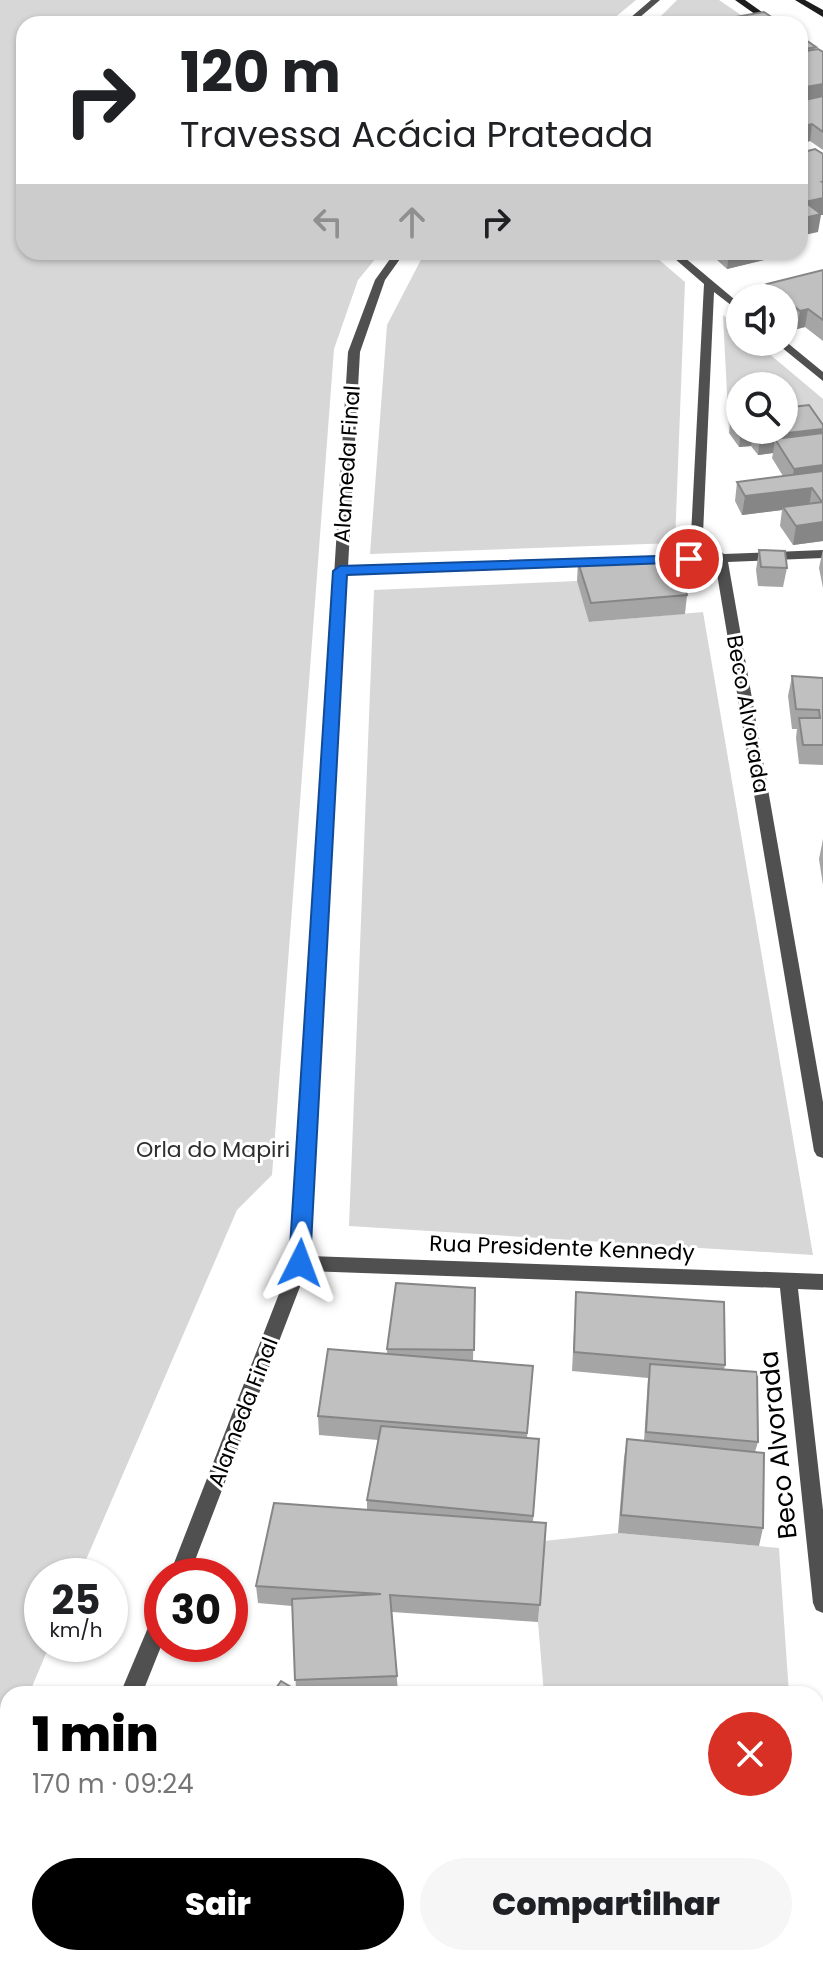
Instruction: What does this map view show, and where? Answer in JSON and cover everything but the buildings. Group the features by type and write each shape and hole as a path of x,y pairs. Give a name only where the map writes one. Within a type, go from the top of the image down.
{"street":[{"path":"637,16 656,0"},
{"path":"739,0 763,16"},
{"path":"799,0 823,14"},
{"name":"Alameda Final","path":"186,1558 300,1263 354,352 380,280 394,260"},
{"path":"682,260 726,297"},
{"name":"Beco Alvorada","path":"709,283 697,535 721,558 823,1151"},
{"path":"797,356 823,378"},
{"path":"641,561 823,554"},
{"path":"340,571 610,562"},
{"name":"Rua Presidente Kennedy","path":"300,1263 823,1282"},
{"name":"Beco Alvorada","path":"788,1280 823,1603"},
{"path":"134,1686 144,1662"}],"green space":[{"name":"Orla do Mapiri","path":"0,0 636,0 617,16 16,16 16,260 374,260 358,280 334,349 272,1175 237,1210 87,1558 24,1558 24,1662 42,1662 32,1686 0,1686"},
{"path":"677,0 719,0 741,15 736,16 661,16"},
{"path":"421,260 659,260 685,282 675,543 370,554 387,325"},
{"path":"723,315 726,317 726,356 772,356 791,372 726,372"},
{"path":"798,378 823,399 823,448 798,434"},
{"path":"577,581 590,622 703,612 813,1255 349,1226 374,590"},
{"path":"618,1533 779,1548 788,1686 543,1686 538,1622 544,1541"}],"route":[{"path":"300,1263 340,571 689,559"}]}
